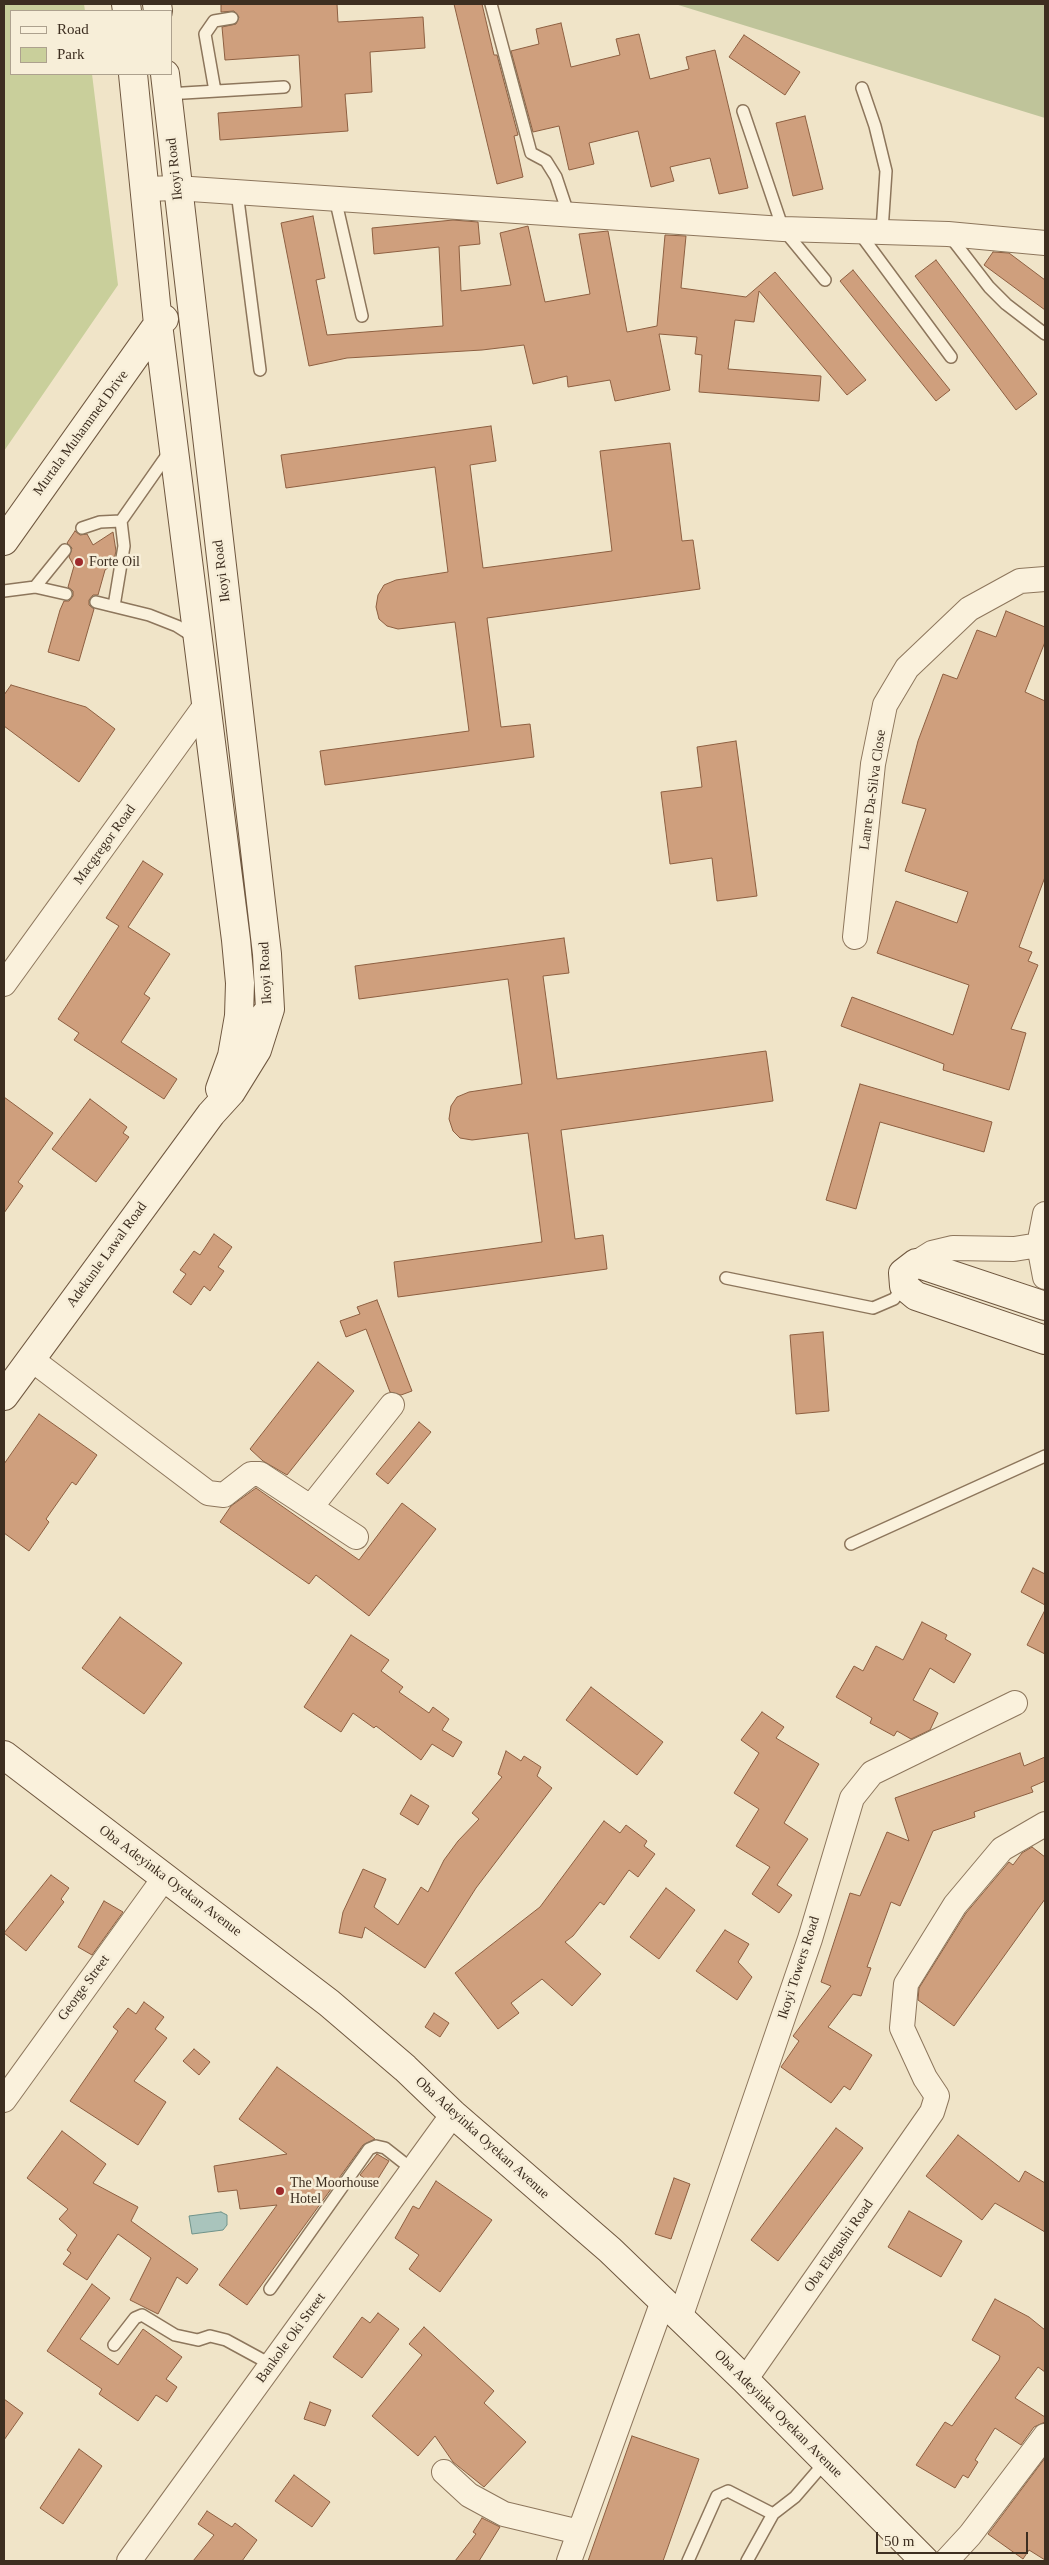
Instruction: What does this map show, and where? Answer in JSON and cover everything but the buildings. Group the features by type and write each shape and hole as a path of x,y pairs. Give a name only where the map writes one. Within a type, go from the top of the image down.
{"main road":[{"name":"Ikoyi Road","path":"133,75 158,324 236,940 240,983 239,1016 246,1023 257,1025 270,1009 266,945 176,188 166,84"},
{"name":"Murtala Muhammed Drive","path":"4,541 158,324 190,300"},
{"path":"115,387 134,381 146,382 167,398"},
{"path":"211,1114 232,1092 246,1071 257,1050 270,1009"},
{"path":"211,1114 232,1056 239,1016"},
{"name":"Adekunle Lawal Road","path":"4,1396 211,1114"},
{"path":"1045,1306 910,1275 916,1296 1045,1340"},
{"name":"Oba Adeyinka Oyekan Avenue","path":"4,1755 329,2004 405,2068 453,2114 610,2250 745,2380 925,2561"}],"street":[{"path":"145,189 176,188 783,229 948,234 1045,243"},
{"name":"Lanre Da-Silva Close","path":"856,937 873,764 885,705 907,668 969,609 1020,581 1045,579"},
{"name":"Macgregor Road","path":"4,984 205,706"},
{"path":"1045,1214 1039,1245 1045,1277"},
{"path":"910,1275 932,1253 952,1248 1014,1249 1039,1245"},
{"path":"31,1359 208,1493 224,1495 251,1474 256,1474 356,1537"},
{"path":"311,1507 392,1405"},
{"name":"Ikoyi Towers Road","path":"672,2310 810,1938 852,1798 872,1773 1015,1703"},
{"name":"Oba Elegushi Road","path":"745,2380 932,2112 937,2096 925,2078 902,2028 906,1984 955,1905 1002,1849 1045,1824"},
{"name":"George Street","path":"4,2100 165,1877"},
{"name":"Bankole Oki Street","path":"129,2561 453,2114"},
{"path":"568,2561 672,2310"},
{"path":"946,2561 970,2535 1045,2436"},
{"path":"444,2472 469,2495 504,2514 579,2532"}],"lane":[{"path":"491,4 531,154 546,161 566,201 568,213"},
{"path":"215,91 205,34 214,21 232,18"},
{"path":"166,84 215,91 284,87"},
{"path":"862,88 875,126 886,171 882,231"},
{"path":"743,111 783,229 825,280"},
{"path":"237,192 260,370"},
{"path":"335,198 362,316"},
{"path":"856,230 950,356"},
{"path":"948,234 989,287 1006,304 1045,334"},
{"path":"114,606 124,546 121,521 174,446"},
{"path":"82,528 100,522 121,521"},
{"path":"35,587 65,550"},
{"path":"4,591 35,587 66,594"},
{"path":"96,602 149,615 177,626 198,639"},
{"path":"726,1278 873,1308 894,1299 910,1275"},
{"path":"850,1544 1045,1456"},
{"path":"270,2289 370,2149 376,2146 385,2148 412,2170"},
{"path":"114,2345 135,2318 142,2315 175,2335 198,2340 210,2336 226,2340 272,2365"},
{"path":"747,2561 773,2514 795,2497 826,2461"},
{"path":"688,2561 717,2496 728,2491 773,2514"}],"green space":[{"path":"4,4 84,4 85,10 10,10 10,75 92,75 118,285 4,451"},
{"path":"675,4 1045,4 1045,118"}],"water":[{"path":"221,2212 227,2215 227,2225 223,2230 192,2234 189,2216"}],"place":[{"name":"Forte Oil","path":"79,562"},
{"name":"The Moorhouse Hotel","path":"280,2191"}]}
